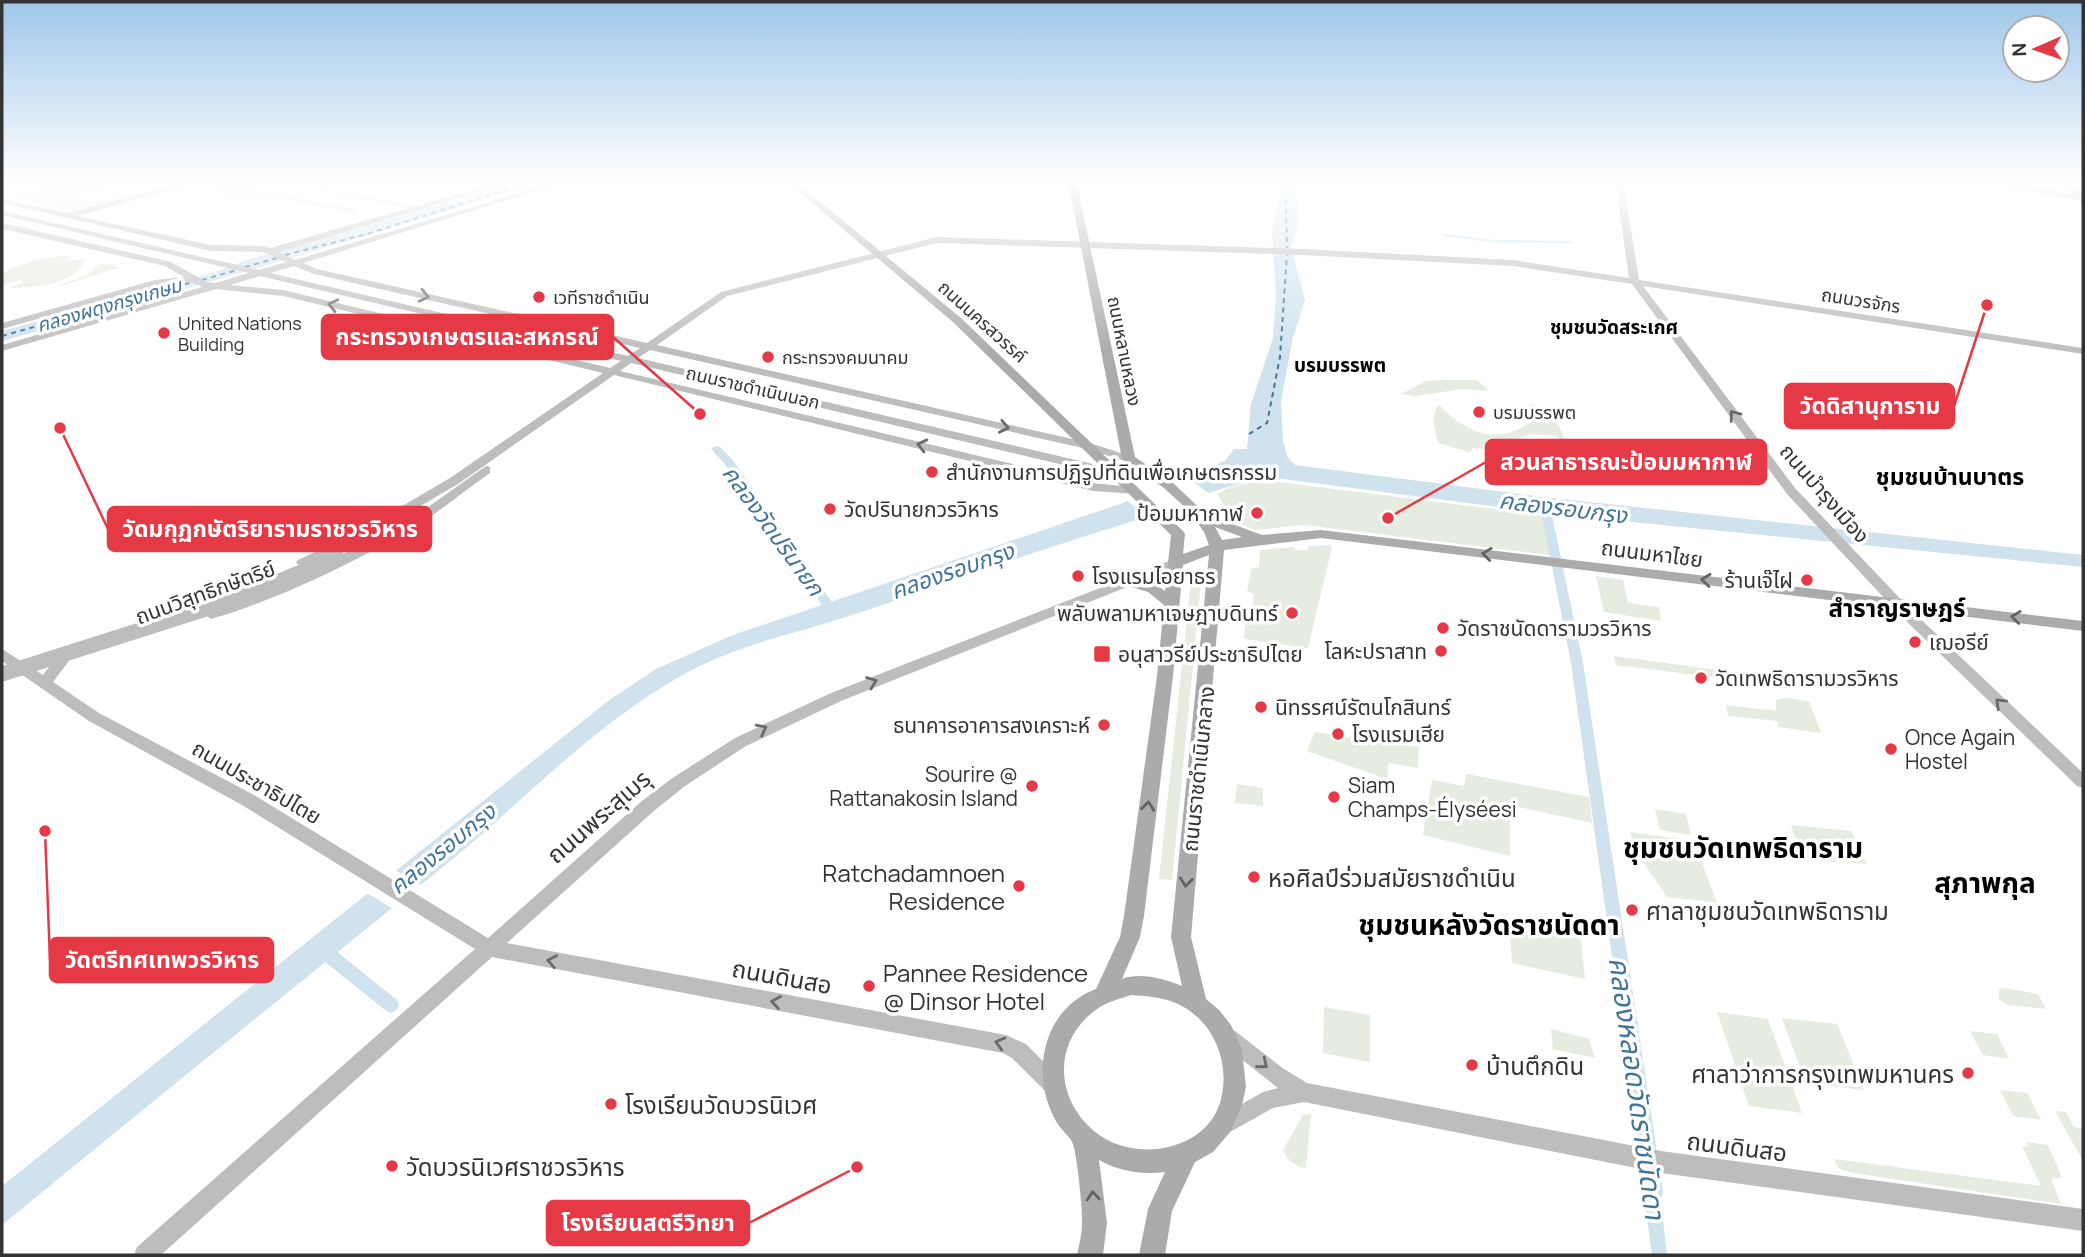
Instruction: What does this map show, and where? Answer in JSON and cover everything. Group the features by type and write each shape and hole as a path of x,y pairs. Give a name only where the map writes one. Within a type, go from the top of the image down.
{"main road":[{"name":"ถนนราชดำเนินนอก","path":"55,239 97,249 193,283 262,290 1093,487 1133,493"},
{"name":"ถนนราชดำเนินนอก","path":"112,239 1110,471"},
{"path":"135,244 147,239"},
{"name":"ถนนราชดำเนินนอก","path":"171,239 211,248 244,247 272,251 293,260 463,304 1090,446 1129,459"},
{"path":"272,251 310,239"},
{"path":"228,284 293,260 318,256 375,239"},
{"name":"ถนนนครสวรรค์","path":"862,239 1072,428 1110,471"},
{"name":"ถนนวิสุทธิกษัตริย์","path":"2,681 23,668 209,602 334,549 454,481 599,379 614,372 734,289 879,252 947,239 1085,244"},
{"name":"ถนนหลานหลวง","path":"1084,239 1129,459"},
{"name":"ถนนบำรุงเมือง","path":"1628,239 1634,280 1783,480 1895,602 2083,782"},
{"path":"97,249 118,240"},
{"path":"244,247 294,243"},
{"name":"ถนนวรจักร","path":"1085,244 1482,260 1634,280 2083,351"},
{"path":"211,248 228,259 227,265"},
{"path":"193,283 242,290 276,276 293,260"},
{"path":"2,348 170,300 193,283 228,284 276,276"},
{"path":"2,326 163,281 262,290"},
{"path":"443,315 463,304"},
{"path":"465,336 484,325"},
{"path":"624,341 667,335"},
{"name":"ถนนวิสุทธิกษัตริย์","path":"2,668 23,668 61,662 174,627 303,578 416,520 457,494 477,476 586,399 609,381 614,372"},
{"path":"849,428 877,399"},
{"path":"1057,439 1072,428"},
{"path":"1129,459 1196,510 1261,539"},
{"path":"1110,471 1157,480"},
{"name":"ถนนราชดำเนินกลาง","path":"1106,990 1130,937 1134,916 1177,562 1178,534 1162,515 1110,471"},
{"path":"2,674 209,608 338,554 477,476"},
{"path":"1133,493 1157,480"},
{"path":"1177,562 1217,546 1212,530 1196,510"},
{"name":"ถนนมหาไชย","path":"1217,546 1261,539 1339,536 2083,626"},
{"name":"ถนนราชดำเนินกลาง","path":"1197,1004 1181,937 1217,546"},
{"name":"ถนนพระสุเมรุ","path":"145,1255 658,798 717,755 808,707 1177,562"},
{"path":"1127,581 1153,589 1172,603"},
{"name":"ถนนประชาธิปไตย","path":"2,654 94,716 248,800 489,948"},
{"path":"44,683 61,662"},
{"name":"ถนนดินสอ","path":"489,948 1006,1044 1019,1051 1052,1084"},
{"path":"1131,985 1173,991 1197,1004 1224,1034 1234,1062 1236,1089 1230,1110 1221,1128 1205,1144 1186,1155 1144,1162 1115,1156 1084,1137 1060,1105 1052,1084 1052,1054 1062,1027 1076,1009 1106,990 1131,985"},
{"name":"ถนนดินสอ","path":"1224,1034 1277,1076 1304,1092 1651,1160 2083,1220"},
{"name":"ถนนดินสอ","path":"1221,1128 1270,1099 1304,1092"},
{"path":"1084,1137 1095,1223 1090,1255"},
{"path":"1152,1255 1160,1209 1186,1155"}],"shaded area":[{"path":"68,255 70,258 64,261 86,259 81,268 63,280 30,287 9,288 23,282 23,279 2,285 2,274 18,266"},
{"path":"100,264 113,264 119,268 47,290 87,275"},
{"path":"1477,380 1489,391 1463,389 1415,396 1401,394 1426,381"},
{"path":"1438,404 1459,422 1481,433 1493,435 1506,434 1532,421 1529,405 1532,404 1549,415 1558,425 1564,443 1556,450 1549,450 1558,442 1557,436 1532,434 1518,438 1526,453 1474,448 1469,452 1438,443 1433,419"},
{"path":"1261,480 1543,515 1550,555 1304,525 1254,530 1234,521 1217,494 1230,487"},
{"path":"1308,546 1332,547 1308,648 1244,639 1245,624 1251,622 1254,594 1247,591 1251,569 1259,567 1260,550 1294,547 1295,550 1308,550"},
{"path":"1192,572 1202,573 1172,880 1159,879"},
{"path":"1596,576 1623,580 1628,603 1659,607 1661,621 1604,612"},
{"path":"1614,656 1718,670 1720,678 1616,665"},
{"path":"1786,698 1809,701 1821,733 1779,727 1777,721 1728,716 1726,705 1776,711 1776,700"},
{"path":"1315,732 1419,747 1418,768 1388,763 1387,779 1307,751"},
{"path":"1466,774 1589,797 1592,823 1510,805 1510,856 1423,835 1432,780 1464,786"},
{"path":"1237,784 1263,788 1263,806 1235,803"},
{"path":"1655,809 1686,814 1691,835 1660,830"},
{"path":"1791,825 1851,831 1867,864 1802,860"},
{"path":"1630,832 1694,841 1717,903 1667,897 1636,852"},
{"path":"1509,917 1580,931 1585,979 1512,963"},
{"path":"1999,989 2038,994 2046,1009 2007,1005 1999,999"},
{"path":"1324,1007 1370,1015 1370,1062 1323,1053"},
{"path":"1717,1012 1768,1019 1802,1113 1749,1106"},
{"path":"1782,1018 1837,1024 1864,1090 1806,1083"},
{"path":"1551,1029 1589,1039 1595,1058 1553,1049"},
{"path":"1970,1031 1997,1034 2009,1059 1983,1055"},
{"path":"2000,1090 2027,1093 2041,1120 2013,1116"},
{"path":"2055,1111 2066,1112 2074,1127 2083,1128 2083,1161"},
{"path":"1311,1114 1306,1168 1302,1168 1292,1162 1283,1150 1303,1115"},
{"path":"2026,1142 2048,1145 2062,1177 2051,1179 2061,1204 1852,1173 1838,1168 1834,1159 2041,1186 2022,1146 2029,1147"}],"water":[{"name":"คลองผดุงกรุงเกษม","path":"321,239 354,239 2,341 2,331 209,274"},
{"name":"คลองรอบกรุง","path":"1272,239 1294,239 1291,247 1305,300 1293,337 1281,401 1283,441 1288,458 1295,465 1543,497 2083,555 2083,567 1552,514 1283,479 1230,486 843,618 738,650 679,677 648,696 588,741 449,862 2,1225 2,1186 608,701 656,669 733,635 1120,504 1225,461 1234,449 1247,449 1251,404 1273,338 1276,296"},
{"path":"1641,1173 1658,1177 1667,1255 1652,1255"}],"pier":[{"path":"1185,475 1212,496 1150,519 1125,499"},
{"path":"393,869 424,887 395,910 365,892"}],"waterway":[{"path":"1473,239 1571,242"},
{"name":"คลองวัดปรินายก","path":"716,449 728,461 832,611"},
{"name":"คลองหลอดวัดราชนัดดา","path":"1545,506 1577,663 1654,1192"},
{"path":"320,948 391,1005"}],"ferry route":[{"path":"285,255 349,239"},
{"path":"1287,239 1287,248"},
{"path":"1249,434 1267,423 1280,357 1287,254"},
{"path":"245,267 277,258"},
{"path":"202,280 237,270"},
{"path":"2,336 193,282"}],"place":[{"name":"เวทีราชดำเนิน","path":"539,297"},
{"name":"วัดดิสานุการาม","path":"1987,305"},
{"name":"United Nations Building","path":"164,333"},
{"name":"กระทรวงคมนาคม","path":"768,357"},
{"name":"บรมบรรพต","path":"1479,412"},
{"name":"กระทรวงเกษตรและสหกรณ์","path":"700,414"},
{"name":"วัดมกุฏกษัตริยารามราชวรวิหาร","path":"60,428"},
{"name":"สำนักงานการปฏิรูปที่ดินเพื่อเกษตรกรรม","path":"932,472"},
{"name":"วัดปรินายกวรวิหาร","path":"830,509"},
{"name":"ป้อมมหากาฬ","path":"1257,513"},
{"name":"สวนสาธารณะป้อมมหากาฬ","path":"1388,518"},
{"name":"โรงแรมไอยาธร","path":"1078,576"},
{"name":"ร้านเจ๊ไฝ","path":"1807,580"},
{"name":"พลับพลามหาเจษฎาบดินทร์","path":"1292,613"},
{"name":"วัดราชนัดดารามวรวิหาร","path":"1443,628"},
{"name":"เฌอรีย์","path":"1915,642"},
{"name":"โลหะปราสาท","path":"1441,651"},
{"name":"อนุสาวรีย์ประชาธิปไตย","path":"1102,654"},
{"name":"วัดเทพธิดารามวรวิหาร","path":"1701,678"},
{"name":"นิทรรศน์รัตนโกสินทร์","path":"1261,707"},
{"name":"ธนาคารอาคารสงเคราะห์","path":"1104,725"},
{"name":"โรงแรมเฮีย","path":"1338,734"},
{"name":"Once Again Hostel","path":"1891,749"},
{"name":"Sourire @ Rattanakosin Island","path":"1032,786"},
{"name":"Siam Champs-Élyséesi","path":"1334,797"},
{"name":"วัดตรีทศเทพวรวิหาร","path":"45,831"},
{"name":"หอศิลป์ร่วมสมัยราชดำเนิน","path":"1254,877"},
{"name":"Ratchadamnoen Residence","path":"1019,886"},
{"name":"ศาลาชุมชนวัดเทพธิดาราม","path":"1632,910"},
{"name":"Pannee Residence @ Dinsor Hotel","path":"869,986"},
{"name":"บ้านตึกดิน","path":"1472,1065"},
{"name":"ศาลาว่าการกรุงเทพมหานคร","path":"1968,1073"},
{"name":"โรงเรียนวัดบวรนิเวศ","path":"611,1104"},
{"name":"วัดบวรนิเวศราชวรวิหาร","path":"392,1166"},
{"name":"โรงเรียนสตรีวิทยา","path":"857,1167"}],"district":[{"name":"ชุมชนวัดสระเกศ","path":"1614,327"},
{"name":"บรมบรรพต","path":"1340,365"},
{"name":"ชุมชนบ้านบาตร","path":"1950,476"},
{"name":"สำราญราษฎร์","path":"1897,607"},
{"name":"ชุมชนวัดเทพธิดาราม","path":"1743,847"},
{"name":"สุภาพกุล","path":"1985,882"},
{"name":"ชุมชนหลังวัดราชนัดดา","path":"1489,924"}]}
